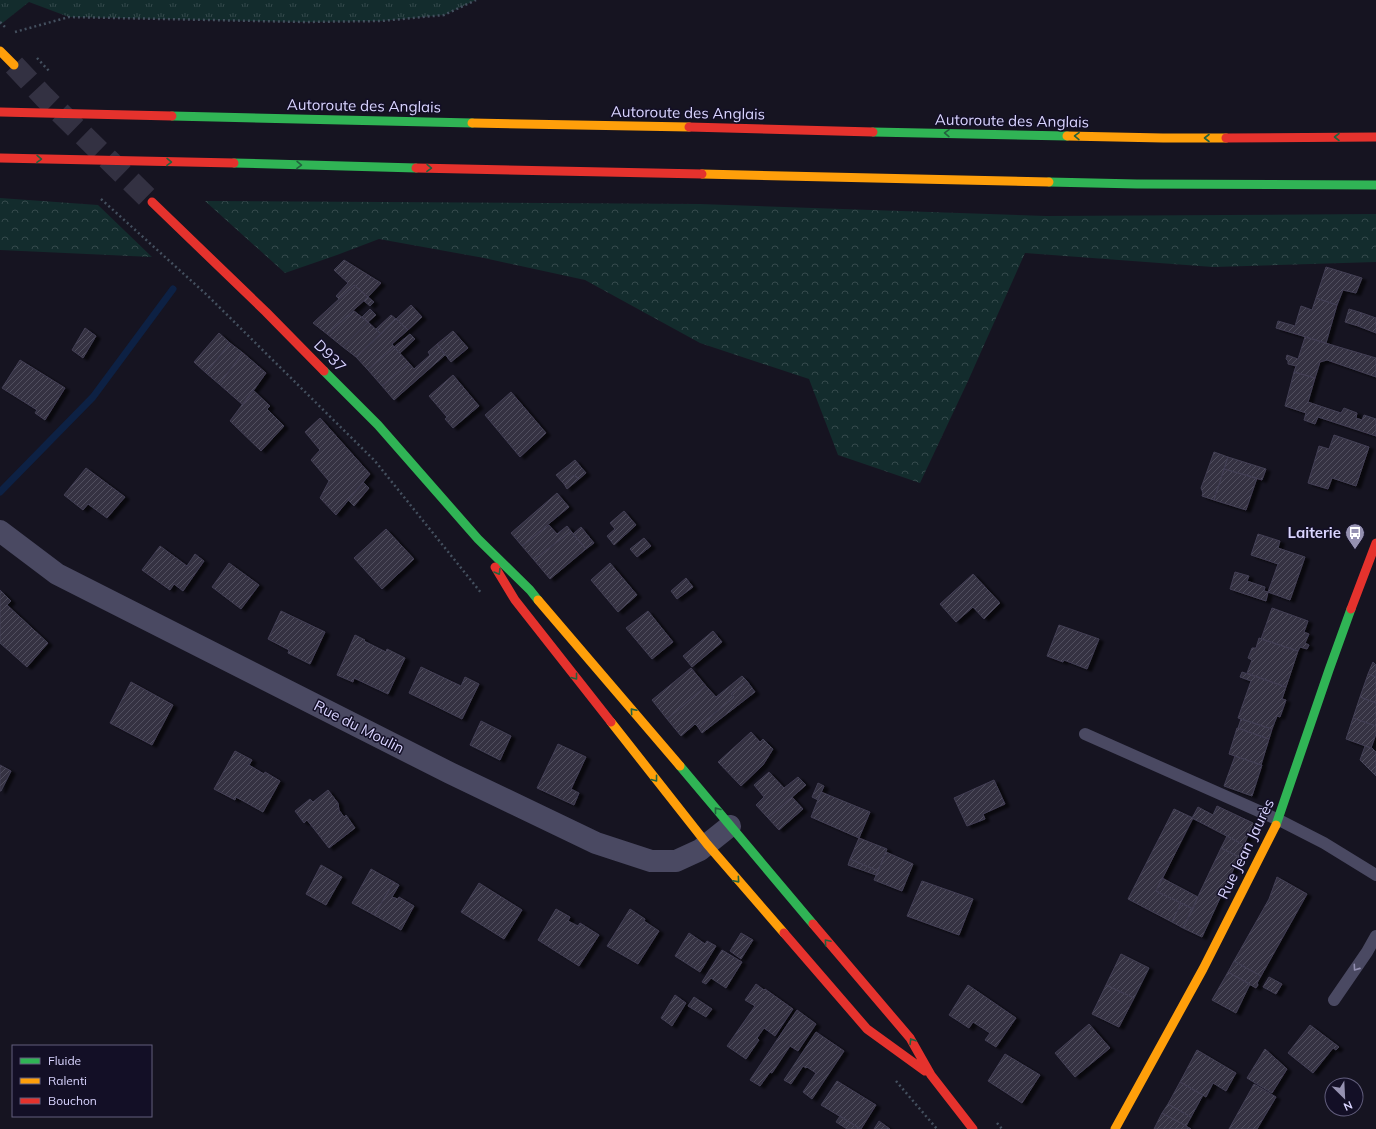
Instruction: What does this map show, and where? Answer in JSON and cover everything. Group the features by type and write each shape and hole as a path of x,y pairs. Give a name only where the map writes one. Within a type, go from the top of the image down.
{"main road":[{"path":"0,51 14,65"},
{"name":"Autoroute des Anglais","path":"0,112 1163,138 1376,137"},
{"path":"0,158 1137,184 1376,185"},
{"name":"D937","path":"152,202 266,312 378,425 478,539"},
{"path":"478,539 530,590 910,1038 931,1075 974,1129"},
{"path":"478,539 515,600 707,844 867,1029 931,1075"},
{"name":"Rue Jean Jaurès","path":"1115,1129 1203,969 1279,820 1329,670 1376,543"}],"street":[{"name":"Rue du Moulin","path":"0,531 57,574 450,773 596,843 651,861 676,861 700,850 730,826"}],"lane":[{"path":"1085,734 1279,820 1324,843 1376,875"},
{"path":"1334,1000 1367,952 1376,936"}],"path":[{"path":"12,33 69,17 304,22 381,21 444,15 476,0"}],"green space":[{"path":"0,0 476,0 444,15 381,21 304,22 69,17 29,2 0,25"},
{"path":"0,198 98,205 152,257 0,250"},
{"path":"205,201 700,204 1046,216 1376,214 1376,262 1213,267 1025,253 968,381 920,483 838,455 809,379 700,343 585,280 484,258 379,239 285,273"}],"building":[{"path":"344,260 381,283 368,297 354,285 339,299 336,296 348,283 334,270"},
{"path":"1326,267 1362,278 1356,293 1343,290 1337,305 1316,298"},
{"path":"354,285 368,297 327,334 313,323"},
{"path":"368,297 374,302 370,306 364,301"},
{"path":"1316,298 1337,305 1326,343 1276,328 1278,321 1295,326 1301,306 1312,310"},
{"path":"411,305 422,317 408,330 396,319"},
{"path":"370,309 376,315 368,322 362,317"},
{"path":"1349,309 1362,313 1358,326 1345,322"},
{"path":"354,311 368,322 343,347 327,334"},
{"path":"1362,313 1376,318 1376,333 1358,326"},
{"path":"391,315 396,319 381,334 376,329"},
{"path":"396,319 408,330 392,344 394,347 368,370 356,357"},
{"path":"368,322 381,334 356,357 343,347"},
{"path":"85,328 96,336 83,358 72,350"},
{"path":"453,331 468,348 451,362 437,344"},
{"path":"219,333 230,343 206,373 194,362"},
{"path":"410,334 415,339 400,353 394,347"},
{"path":"1305,337 1376,358 1376,377 1327,360 1320,362 1315,378 1294,372 1296,366 1288,364 1286,359 1287,355 1298,359"},
{"path":"230,343 243,353 219,384 206,373"},
{"path":"437,344 445,355 394,400 382,386 409,363 414,369 430,355 428,352"},
{"path":"394,347 409,363 382,386 368,370"},
{"path":"243,353 266,373 243,405 219,384"},
{"path":"20,360 65,388 45,420 35,413 37,410 2,388"},
{"path":"1294,372 1315,378 1308,402 1341,413 1344,408 1357,413 1356,418 1362,420 1364,415 1376,419 1376,436 1318,417 1315,424 1304,420 1306,413 1285,406"},
{"path":"453,375 479,406 453,428 445,419 447,417 429,396"},
{"path":"253,390 270,406 267,409 284,426 261,451 230,421"},
{"path":"511,392 546,433 520,457 485,415"},
{"path":"320,418 370,474 336,515 320,498 329,481 311,460 320,450 305,432"},
{"path":"1334,435 1369,447 1356,486 1332,478 1328,489 1308,483 1319,446 1329,449"},
{"path":"1214,452 1228,457 1214,500 1202,496 1203,493 1201,488"},
{"path":"1228,457 1266,469 1262,480 1224,469"},
{"path":"575,460 586,473 579,479 574,475 564,484 556,475"},
{"path":"86,468 125,497 107,518 88,504 83,510 64,495"},
{"path":"1224,469 1257,478 1246,510 1214,500"},
{"path":"574,475 579,479 567,489 564,484"},
{"path":"363,482 369,488 354,506 348,500"},
{"path":"557,493 569,507 522,546 511,533"},
{"path":"624,511 636,525 614,545 607,536 615,529 610,523"},
{"path":"549,525 557,534 567,526 571,531 534,560 522,546"},
{"path":"581,527 594,543 586,549 573,534"},
{"path":"386,529 414,559 382,589 354,558"},
{"path":"571,531 586,549 550,579 534,560"},
{"path":"1258,534 1280,541 1278,548 1305,557 1290,600 1268,592 1278,564 1251,555"},
{"path":"644,538 651,546 637,557 630,549"},
{"path":"160,546 187,566 195,554 204,561 183,591 174,584 170,590 142,570"},
{"path":"229,563 259,585 241,609 212,587"},
{"path":"610,563 637,595 618,612 591,580"},
{"path":"1235,572 1249,576 1247,581 1265,587 1264,591 1268,592 1266,601 1230,589"},
{"path":"973,574 1000,603 984,619 973,607 956,622 940,604"},
{"path":"686,578 693,587 677,599 671,591"},
{"path":"0,590 11,601 7,605 48,643 27,667 0,643"},
{"path":"1272,608 1308,621 1304,632 1309,634 1305,643 1309,645 1307,649 1300,647 1298,651 1261,639"},
{"path":"281,611 325,632 310,664 288,653 289,650 268,639"},
{"path":"648,611 673,642 652,659 626,628"},
{"path":"1059,625 1099,639 1087,669 1064,660 1063,662 1047,656"},
{"path":"713,631 722,642 692,667 683,656"},
{"path":"355,635 386,652 387,649 405,658 388,694 354,678 353,682 337,675"},
{"path":"1259,638 1298,651 1286,687 1247,673 1252,660 1248,658 1252,648 1256,648"},
{"path":"1373,662 1376,665 1376,677 1368,674"},
{"path":"421,667 461,686 465,677 479,684 462,719 409,693"},
{"path":"691,668 706,686 667,719 652,700"},
{"path":"1242,672 1286,687 1282,699 1286,700 1280,717 1277,716 1272,729 1238,718 1251,681 1240,677"},
{"path":"1368,674 1376,677 1376,703 1360,697"},
{"path":"742,676 747,681 731,694 734,697 698,727 695,724 681,736 667,719 706,686 716,697"},
{"path":"747,681 755,692 702,733 698,727 734,697 731,694"},
{"path":"131,682 173,705 152,745 110,723"},
{"path":"1360,697 1376,703 1376,726 1353,718"},
{"path":"1353,718 1376,726 1376,734 1371,748 1346,739"},
{"path":"1241,719 1272,729 1269,739 1238,728"},
{"path":"481,721 511,736 500,760 470,745"},
{"path":"1237,728 1269,739 1261,765 1229,754"},
{"path":"751,732 760,742 763,739 773,749 763,765 741,786 718,762"},
{"path":"558,744 586,757 571,789 579,793 574,805 537,788"},
{"path":"1365,746 1372,748 1376,752 1376,776 1360,760"},
{"path":"235,751 252,760 249,765 280,781 263,812 236,797 235,800 214,789"},
{"path":"1235,756 1262,765 1252,796 1224,786"},
{"path":"0,765 11,771 1,791 0,791"},
{"path":"769,772 784,788 798,777 806,785 768,818 756,805 764,797 754,785"},
{"path":"994,780 1005,804 983,814 985,819 967,826 954,798"},
{"path":"818,783 824,786 818,800 812,797"},
{"path":"328,790 338,803 339,810 344,817 346,815 355,828 329,848 307,820 304,823 295,811 310,799 313,802"},
{"path":"821,792 870,812 859,838 811,817"},
{"path":"792,797 803,809 779,830 768,818"},
{"path":"1217,806 1253,823 1244,845 1192,818 1198,807 1213,815"},
{"path":"1174,809 1193,818 1156,891 1181,903 1172,922 1128,899"},
{"path":"1227,836 1244,845 1239,857 1221,848"},
{"path":"859,838 887,849 878,871 850,859"},
{"path":"1221,848 1239,857 1202,937 1183,928"},
{"path":"886,852 913,864 902,891 874,880"},
{"path":"850,859 878,871 876,875 848,865"},
{"path":"321,865 342,877 326,905 306,894"},
{"path":"371,869 394,882 374,915 352,903"},
{"path":"1277,877 1307,894 1261,976 1234,961 1269,899"},
{"path":"1162,878 1198,897 1193,909 1156,891"},
{"path":"922,881 973,899 959,935 907,916"},
{"path":"394,882 399,885 392,897 398,899 399,897 414,906 401,930 374,915"},
{"path":"479,883 522,910 504,939 461,912"},
{"path":"1181,903 1193,909 1183,928 1172,922"},
{"path":"556,909 570,917 568,921 578,926 580,923 599,935 579,966 538,940"},
{"path":"630,909 659,931 638,964 607,946"},
{"path":"689,933 705,944 707,941 716,946 700,972 675,956"},
{"path":"741,933 753,940 741,959 730,951"},
{"path":"722,950 742,962 726,988 711,978 706,984 702,982"},
{"path":"1121,954 1149,968 1134,998 1106,985"},
{"path":"1234,961 1261,976 1256,988 1228,972"},
{"path":"1228,972 1250,984 1236,1013 1212,1000"},
{"path":"1269,977 1282,984 1276,994 1263,987"},
{"path":"756,984 793,1009 775,1036 764,1028 757,1038 759,1040 746,1059 727,1046 755,1006 745,1000"},
{"path":"968,985 1016,1018 996,1047 985,1040 990,1033 973,1022 969,1028 949,1015"},
{"path":"1106,985 1134,998 1119,1027 1092,1014"},
{"path":"675,995 686,1003 672,1026 661,1018"},
{"path":"694,997 712,1009 706,1017 688,1006"},
{"path":"797,1010 816,1024 798,1051 790,1046 772,1073 770,1072 760,1086 750,1080"},
{"path":"1089,1024 1110,1048 1075,1077 1055,1053"},
{"path":"1310,1025 1339,1047 1336,1050 1333,1048 1313,1073 1288,1053"},
{"path":"816,1032 844,1051 812,1099 803,1092 816,1073 803,1066 791,1084 784,1080"},
{"path":"1265,1049 1287,1069 1272,1093 1247,1078"},
{"path":"1197,1050 1236,1073 1226,1091 1213,1083 1206,1097 1180,1082"},
{"path":"1005,1054 1040,1075 1022,1103 988,1081"},
{"path":"837,1081 876,1105 861,1129 821,1105"},
{"path":"1180,1082 1203,1095 1191,1117 1168,1104"},
{"path":"1254,1084 1276,1097 1257,1129 1229,1129"},
{"path":"1168,1104 1191,1117 1186,1126 1162,1113"},
{"path":"1162,1113 1186,1126 1191,1129 1154,1129"},
{"path":"840,1116 860,1129 847,1129 836,1122"},
{"path":"879,1121 890,1129 874,1129"}],"waterway":[{"path":"0,492 93,397 173,289"}],"tunnel":[{"path":"14,65 44,97 152,202"}],"traffic: fast":[{"path":"172,116 472,123"},
{"path":"873,132 1067,136"},
{"path":"234,163 416,168"},
{"path":"1049,182 1376,185"},
{"path":"324,371 378,425 478,539 530,590 538,600"},
{"path":"1276,825 1351,609"},
{"path":"680,766 813,924"}],"traffic: slow":[{"path":"0,51 14,65"},
{"path":"472,123 689,127"},
{"path":"1067,136 1226,138"},
{"path":"702,174 1049,182"},
{"path":"538,600 680,766"},
{"path":"611,722 707,844 784,933"},
{"path":"1115,1129 1203,969 1276,825"}],"traffic: jam":[{"path":"0,112 172,116"},
{"path":"689,127 873,132"},
{"path":"1226,138 1376,137"},
{"path":"0,158 234,163"},
{"path":"416,168 702,174"},
{"path":"152,202 266,312 324,371"},
{"path":"1351,609 1376,543"},
{"path":"495,567 515,600 611,722"},
{"path":"813,924 910,1038 931,1075 973,1129"},
{"path":"784,933 867,1029 925,1071"}],"place":[{"name":"Laiterie","path":"1355,550"}]}
